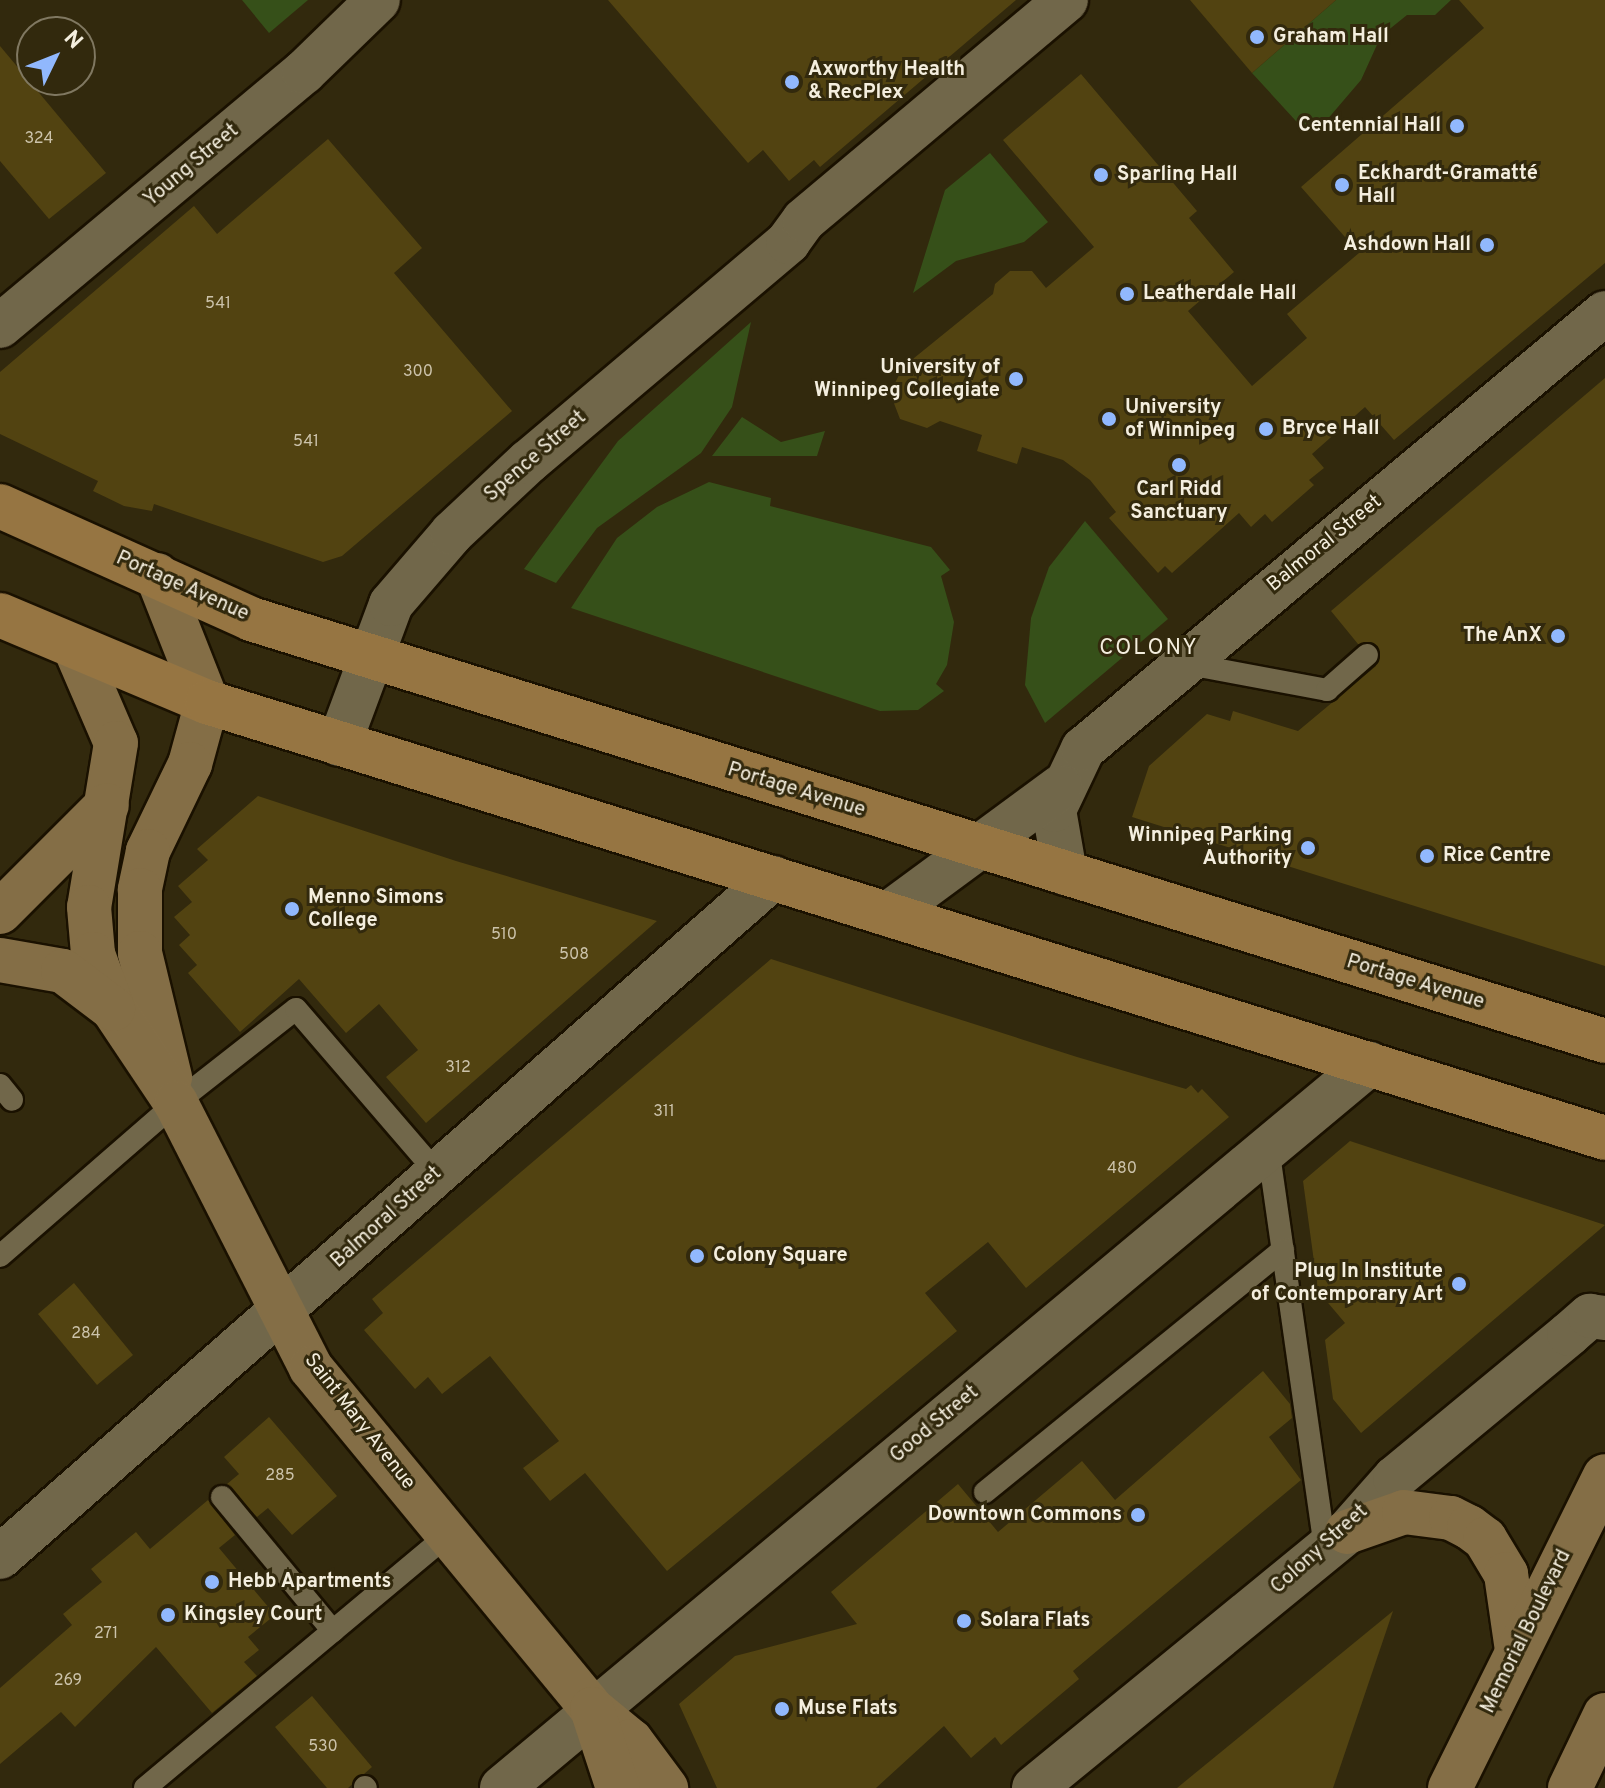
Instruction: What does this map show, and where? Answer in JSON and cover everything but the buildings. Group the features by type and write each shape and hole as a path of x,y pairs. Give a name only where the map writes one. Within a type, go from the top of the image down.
{"main road":[{"name":"Portage Avenue","path":"0,506 251,619 1605,1041"},
{"path":"157,575 207,702"},
{"path":"0,615 207,702 1605,1138"},
{"name":"Saint Mary Avenue","path":"75,648 116,743 107,805 90,882 89,928 113,1009 176,1103 311,1368 592,1709 631,1741 666,1788"},
{"name":"Saint Mary Avenue","path":"176,1103 140,953 140,890 148,851 190,764 207,702"},
{"path":"0,912 107,805"},
{"path":"0,960 63,971 113,1009"},
{"name":"Memorial Boulevard","path":"1450,1788 1605,1476"},
{"path":"1336,1541 1404,1512 1451,1518 1469,1527 1485,1539 1506,1574 1517,1650"},
{"name":"Saint Mary Avenue","path":"592,1709 618,1788"},
{"path":"1570,1788 1605,1715"}],"street":[{"name":"Young Street","path":"0,326 304,72 378,0"},
{"name":"Spence Street","path":"339,744 368,657 391,604 452,533 528,462 788,242 804,220 1066,0"},
{"name":"Balmoral Street","path":"1065,873 1054,810 1060,787 1083,749 1182,663 1605,313"},
{"name":"Balmoral Street","path":"888,914 1060,787"},
{"name":"Balmoral Street","path":"0,1557 773,878"},
{"name":"Good Street","path":"502,1788 592,1709 1369,1064"},
{"name":"Colony Street","path":"1034,1788 1336,1541 1395,1478 1590,1316 1605,1318"}],"lane":[{"path":"1182,663 1327,690 1367,655"},
{"path":"0,1256 176,1103 296,1009 437,1173"},
{"path":"1268,1147 1283,1250 1336,1541"},
{"path":"985,1492 1283,1250"},
{"path":"222,1497 333,1631"},
{"path":"145,1788 449,1534"}],"green space":[{"path":"242,0 308,0 269,33"},
{"path":"1336,0 1451,0 1435,15 1407,15 1381,36 1361,80 1320,128 1306,132 1252,73"},
{"path":"990,153 1048,222 1024,242 956,261 913,293 945,190"},
{"path":"751,322 732,407 701,453 597,528 556,583 524,569 618,441"},
{"path":"742,417 781,442 825,431 817,456 712,456"},
{"path":"709,482 771,498 770,506 931,547 950,570 941,576 954,622 947,665 936,684 944,691 918,710 880,711 571,608 617,538 657,507"},
{"path":"1085,521 1168,619 1045,723 1025,685 1031,618 1049,567"}],"place":[{"name":"Graham Hall","path":"1257,37"},
{"name":"Axworthy Health & RecPlex","path":"792,82"},
{"name":"Centennial Hall","path":"1457,126"},
{"name":"Sparling Hall","path":"1101,175"},
{"name":"Eckhardt-Gramatté Hall","path":"1342,185"},
{"name":"Ashdown Hall","path":"1487,245"},
{"name":"Leatherdale Hall","path":"1127,294"},
{"name":"University of Winnipeg Collegiate","path":"1016,379"},
{"name":"University of Winnipeg","path":"1109,419"},
{"name":"Bryce Hall","path":"1266,429"},
{"name":"Carl Ridd Sanctuary","path":"1179,465"},
{"name":"The AnX","path":"1558,636"},
{"name":"Winnipeg Parking Authority","path":"1308,848"},
{"name":"Rice Centre","path":"1427,856"},
{"name":"Menno Simons College","path":"292,909"},
{"name":"Colony Square","path":"697,1256"},
{"name":"Plug In Institute of Contemporary Art","path":"1459,1284"},
{"name":"Downtown Commons","path":"1138,1515"},
{"name":"Hebb Apartments","path":"212,1582"},
{"name":"Kingsley Court","path":"168,1615"},
{"name":"Solara Flats","path":"964,1621"},
{"name":"Muse Flats","path":"782,1709"}],"district":[{"name":"COLONY","path":"1149,649"}]}
